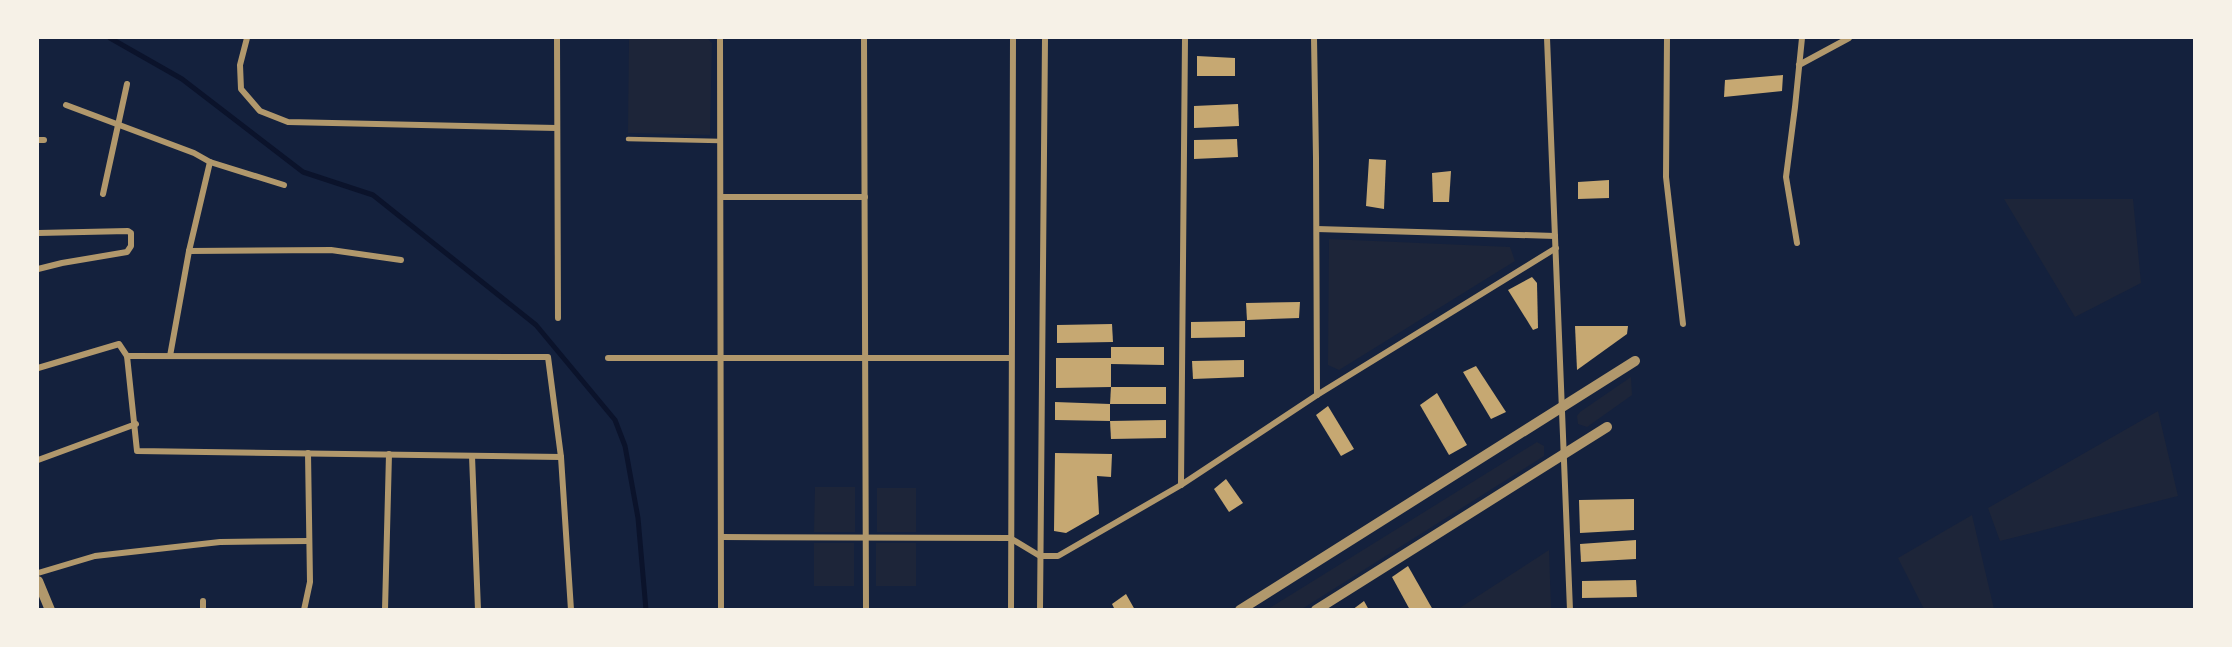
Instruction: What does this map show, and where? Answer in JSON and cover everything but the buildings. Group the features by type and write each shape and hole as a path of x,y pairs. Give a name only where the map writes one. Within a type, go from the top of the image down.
{"street":[{"path":"247,38 240,64 241,89 260,111 288,122 557,128"},
{"path":"557,38 558,318"},
{"path":"720,38 721,609"},
{"path":"864,38 866,609"},
{"path":"1011,609 1013,38"},
{"path":"1040,609 1046,38"},
{"path":"1181,485 1185,38"},
{"path":"1314,38 1317,158 1317,395"},
{"path":"1547,38 1570,609"},
{"path":"1667,38 1666,177 1683,324"},
{"path":"1797,243 1786,177 1802,38"},
{"path":"1799,65 1849,38"},
{"path":"103,194 127,84"},
{"path":"66,105 194,153 210,162 284,184"},
{"path":"170,356 189,251 210,162"},
{"path":"721,197 865,197"},
{"path":"1317,229 1555,236"},
{"path":"38,234 128,231 131,234 131,246 127,252 38,269"},
{"path":"721,537 1010,538 1040,556 1058,556 1181,485 1317,395 1556,248"},
{"path":"189,251 331,250 401,260"},
{"path":"38,368 119,344 127,356 136,424 137,451 561,457"},
{"path":"127,356 549,357 561,457 572,609"},
{"path":"608,358 1011,358"},
{"path":"1240,609 1635,361"},
{"path":"38,460 136,424"},
{"path":"1316,609 1607,427"},
{"path":"304,609 310,582 308,453"},
{"path":"385,609 389,454"},
{"path":"472,456 478,609"},
{"path":"38,573 95,556 220,542 309,541"},
{"path":"38,581 50,609"},
{"path":"203,601 203,609"}],"lane":[{"path":"628,139 720,141"}],"shaded area":[{"path":"629,38 707,38 712,43 710,135 628,133"},
{"path":"2004,199 2133,199 2141,283 2075,317"},
{"path":"1329,239 1510,247 1515,261 1339,370 1328,365"},
{"path":"1631,377 1632,395 1587,427 1578,424 1577,416 1580,412"},
{"path":"2158,411 2178,496 2000,541 1988,508"},
{"path":"1537,442 1544,446 1544,456 1302,609 1268,609"},
{"path":"815,487 855,487 855,532 814,532"},
{"path":"877,488 916,488 916,532 877,532"},
{"path":"1972,515 1994,609 1924,609 1898,558"},
{"path":"814,543 854,543 854,586 814,586"},
{"path":"876,543 916,543 916,586 876,586"},
{"path":"1549,550 1551,609 1458,609"}],"waterway":[{"path":"110,38 182,79 303,172 373,195 536,325 615,420 625,446 638,518 646,610"}]}
